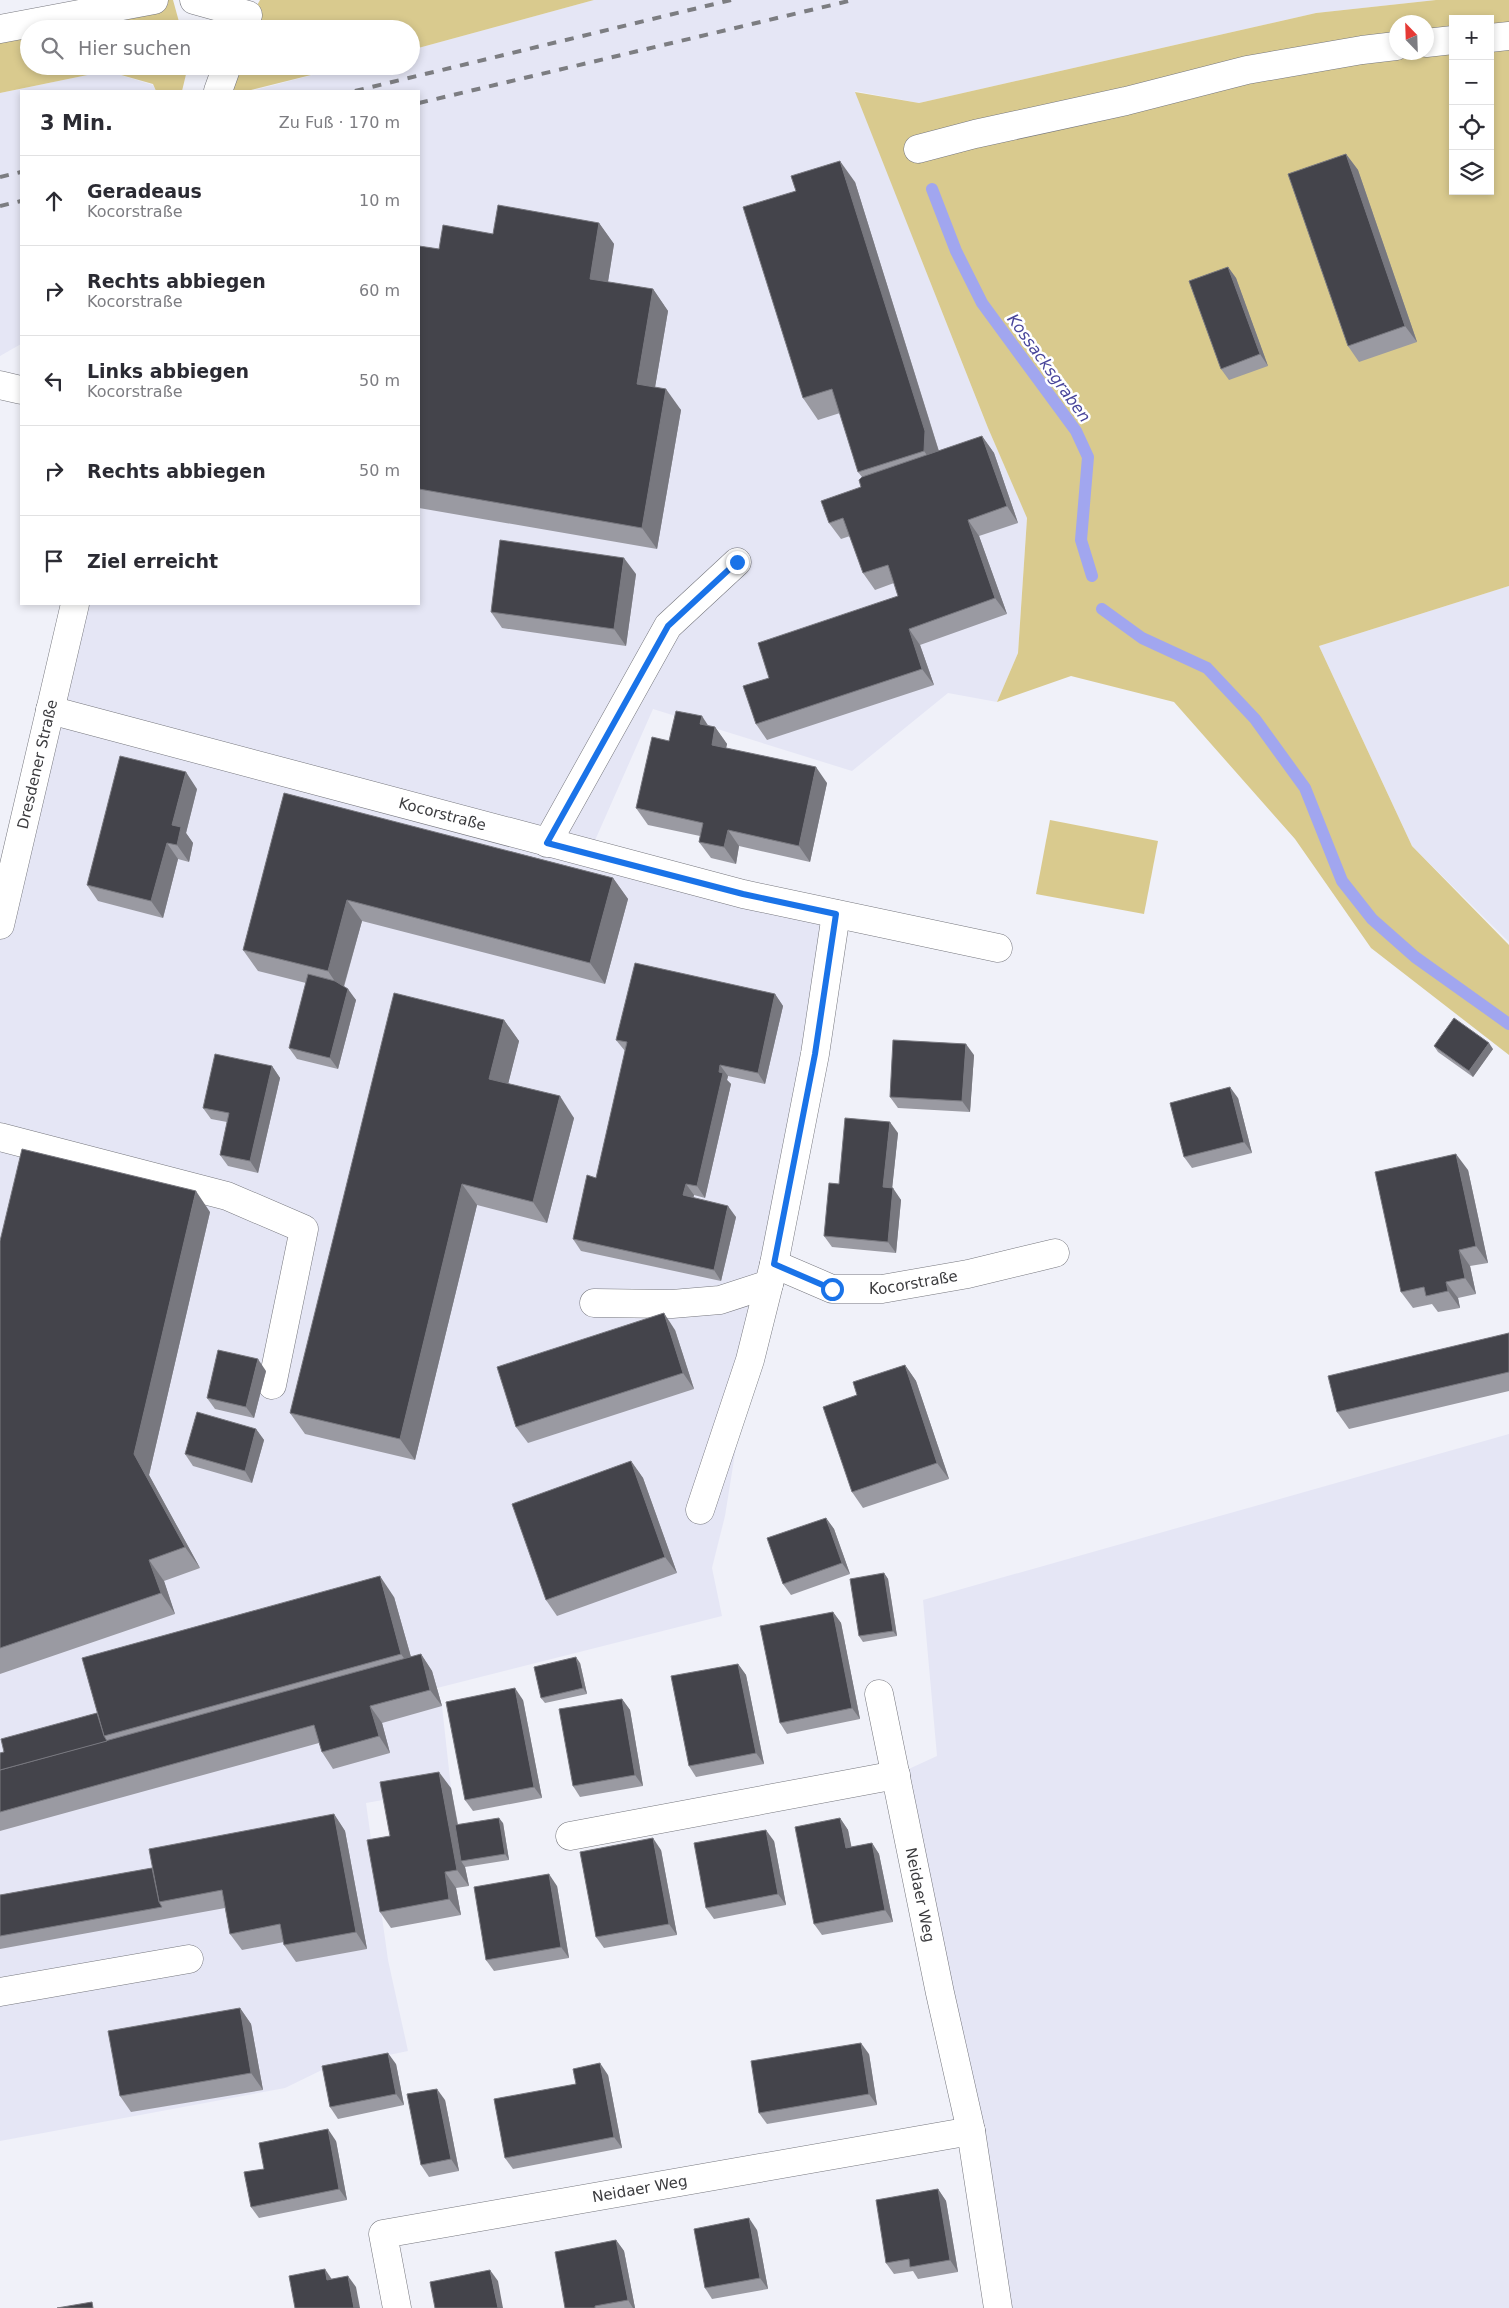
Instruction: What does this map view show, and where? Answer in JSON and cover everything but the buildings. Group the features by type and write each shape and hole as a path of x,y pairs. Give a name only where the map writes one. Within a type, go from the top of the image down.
{"street":[{"path":"48,20 154,0"},
{"path":"194,0 249,15"},
{"path":"0,29 20,25"},
{"path":"1494,38 1509,36"},
{"path":"1434,42 1449,40"},
{"path":"918,148 1126,101 1247,70 1389,47"},
{"path":"218,90 224,75"},
{"path":"0,385 20,390"},
{"path":"547,843 668,626 737,562"},
{"name":"Dresdener Straße","path":"0,925 75,605"},
{"name":"Kocorstraße","path":"50,710 743,894 998,948"},
{"path":"700,1510 750,1360 772,1274 815,1054 836,914"},
{"path":"0,1137 227,1196 304,1229 272,1385"},
{"name":"Kocorstraße","path":"772,1274 832,1289 882,1289 968,1274 1055,1254"},
{"path":"594,1303 672,1304 720,1300 772,1274"},
{"name":"Neidaer Weg","path":"879,1694 971,2131 994,2307"},
{"path":"570,1836 896,1775"},
{"path":"0,1992 189,1959"},
{"name":"Neidaer Weg","path":"397,2308 384,2234 971,2131"}],"shaded area":[{"path":"161,0 173,0 179,20 57,20"},
{"path":"260,0 594,0 420,48 420,20 249,20"},
{"path":"594,0 1436,0 1316,13 919,103 855,91 988,428 1027,517 1018,653 997,702 948,693 852,771 653,709 589,854 836,914 750,1360 725,1516 712,1568 722,1616 437,1688 442,1706 451,1788 366,1803 388,1960 408,2051 326,2068 285,2088 0,2141 0,928 75,605 420,605 420,90 255,90 312,75 420,75 420,48"},
{"path":"1436,0 1509,0 1509,586 1319,646 1412,846 1509,945 1509,1055 1371,948 1295,839 1174,702 1071,676 997,702 1018,653 1027,518 988,428 855,92 919,103 1316,13"},
{"path":"20,27 20,75 88,75 0,93 0,31"},
{"path":"88,75 120,75 153,85 156,90 20,90 20,345 0,356 0,93"},
{"path":"121,75 186,75 182,90 156,90 153,84"},
{"path":"226,75 311,75 251,90 220,90"},
{"path":"1509,586 1509,942 1412,846 1319,646"},
{"path":"1050,820 1158,841 1144,914 1036,894"},
{"path":"1509,1434 1509,2308 1000,2308 900,1773 937,1756 923,1600"}],"waterway":[{"name":"Kossacksgraben","path":"932,189 956,251 982,303 1076,431 1088,457 1081,540 1092,576"},
{"name":"Kossacksgraben","path":"1102,609 1142,638 1207,668 1255,719 1305,788 1342,881 1372,919 1415,957 1509,1024"}],"railway":[{"path":"359,90 731,0"},
{"path":"420,103 853,0"},
{"path":"0,177 20,172"},
{"path":"0,206 20,201"}],"route":[{"path":"737,562 668,626 547,843 743,894 836,914 815,1054 774,1264 832,1289"}]}
